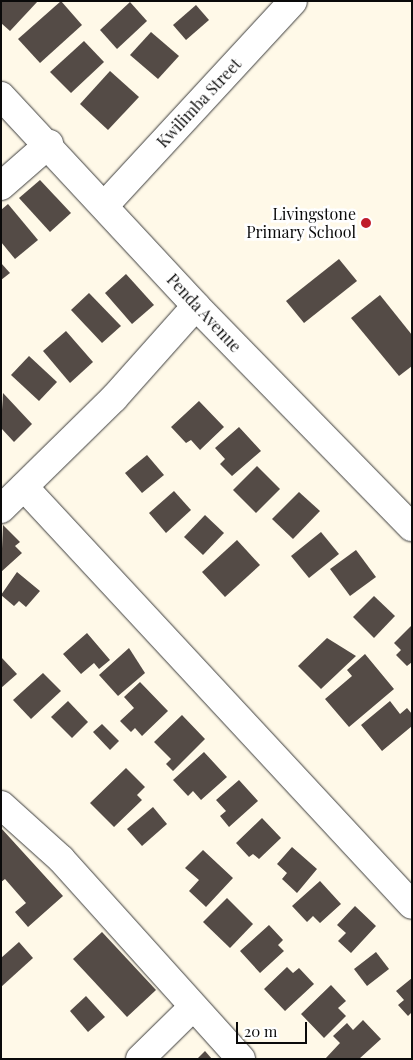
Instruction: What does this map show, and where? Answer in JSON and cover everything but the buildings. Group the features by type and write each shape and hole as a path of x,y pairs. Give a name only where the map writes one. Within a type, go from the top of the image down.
{"street":[{"name":"Kwilimba Street","path":"105,205 293,1"},
{"name":"Penda Avenue","path":"1,96 49,144 196,306 412,527"},
{"path":"1,186 49,144"},
{"path":"1,509 114,398 196,306"},
{"path":"24,487 412,905"},
{"path":"1,804 61,859 193,1008 241,1059"},
{"path":"140,1059 193,1008"}],"place":[{"name":"Livingstone Primary School","path":"366,223"}]}
